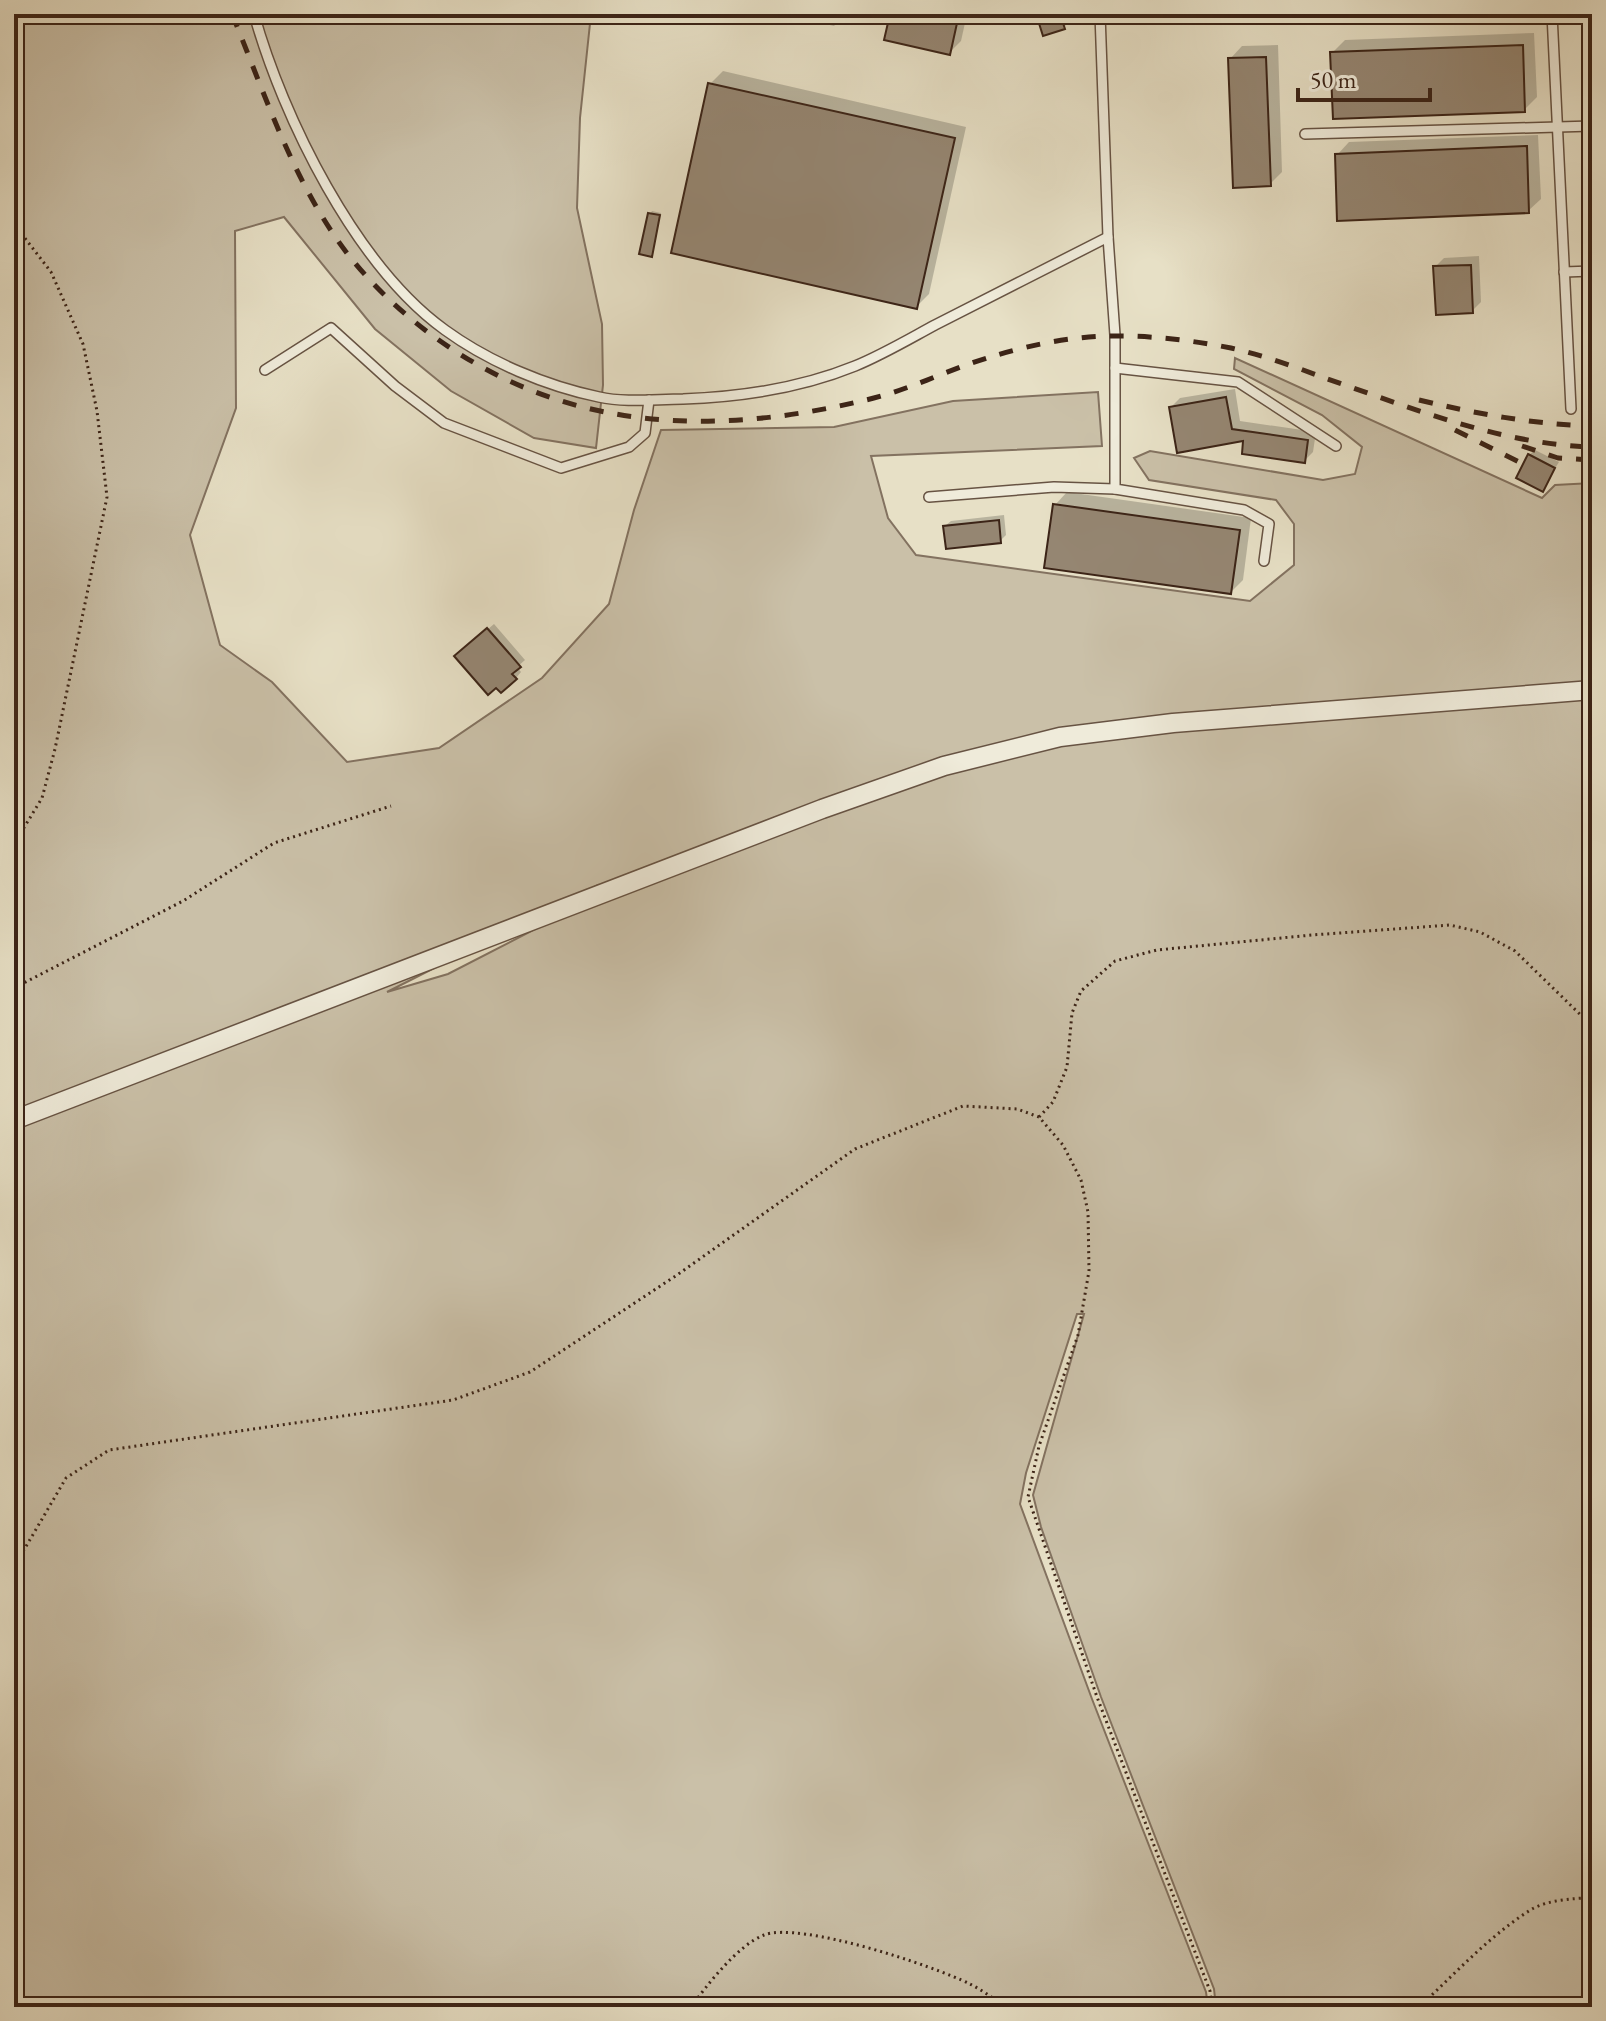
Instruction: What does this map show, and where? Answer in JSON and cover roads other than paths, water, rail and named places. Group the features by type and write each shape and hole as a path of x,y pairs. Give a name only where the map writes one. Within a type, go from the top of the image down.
{"street":[{"path":"14,1120 822,809 944,766 1060,737 1145,727 1592,690"}],"lane":[{"path":"254,14 286,103 318,171 351,227 390,280 444,330 495,360 549,383 601,398 727,398 802,383 855,366 1108,237"},
{"path":"1100,14 1115,368 1115,489"},
{"path":"1552,14 1571,409"},
{"path":"1305,134 1592,126"},
{"path":"1564,272 1592,271"},
{"path":"265,370 331,328 395,386 444,423 561,468 629,447 645,433 649,400"},
{"path":"1115,368 1238,382 1336,446"},
{"path":"929,497 1054,487 1115,489 1244,510 1269,524 1264,561"}],"railway":[{"path":"232,14 302,180 341,246 363,272 412,320 476,364 528,389 581,407 636,417 692,421 749,419 807,412 882,396 978,361 1024,348 1088,337 1134,336 1190,341 1243,351 1455,422 1523,439 1592,447"},
{"path":"1419,400 1505,418 1592,426"},
{"path":"1455,430 1523,464"},
{"path":"1522,446 1558,458 1592,460"}]}
